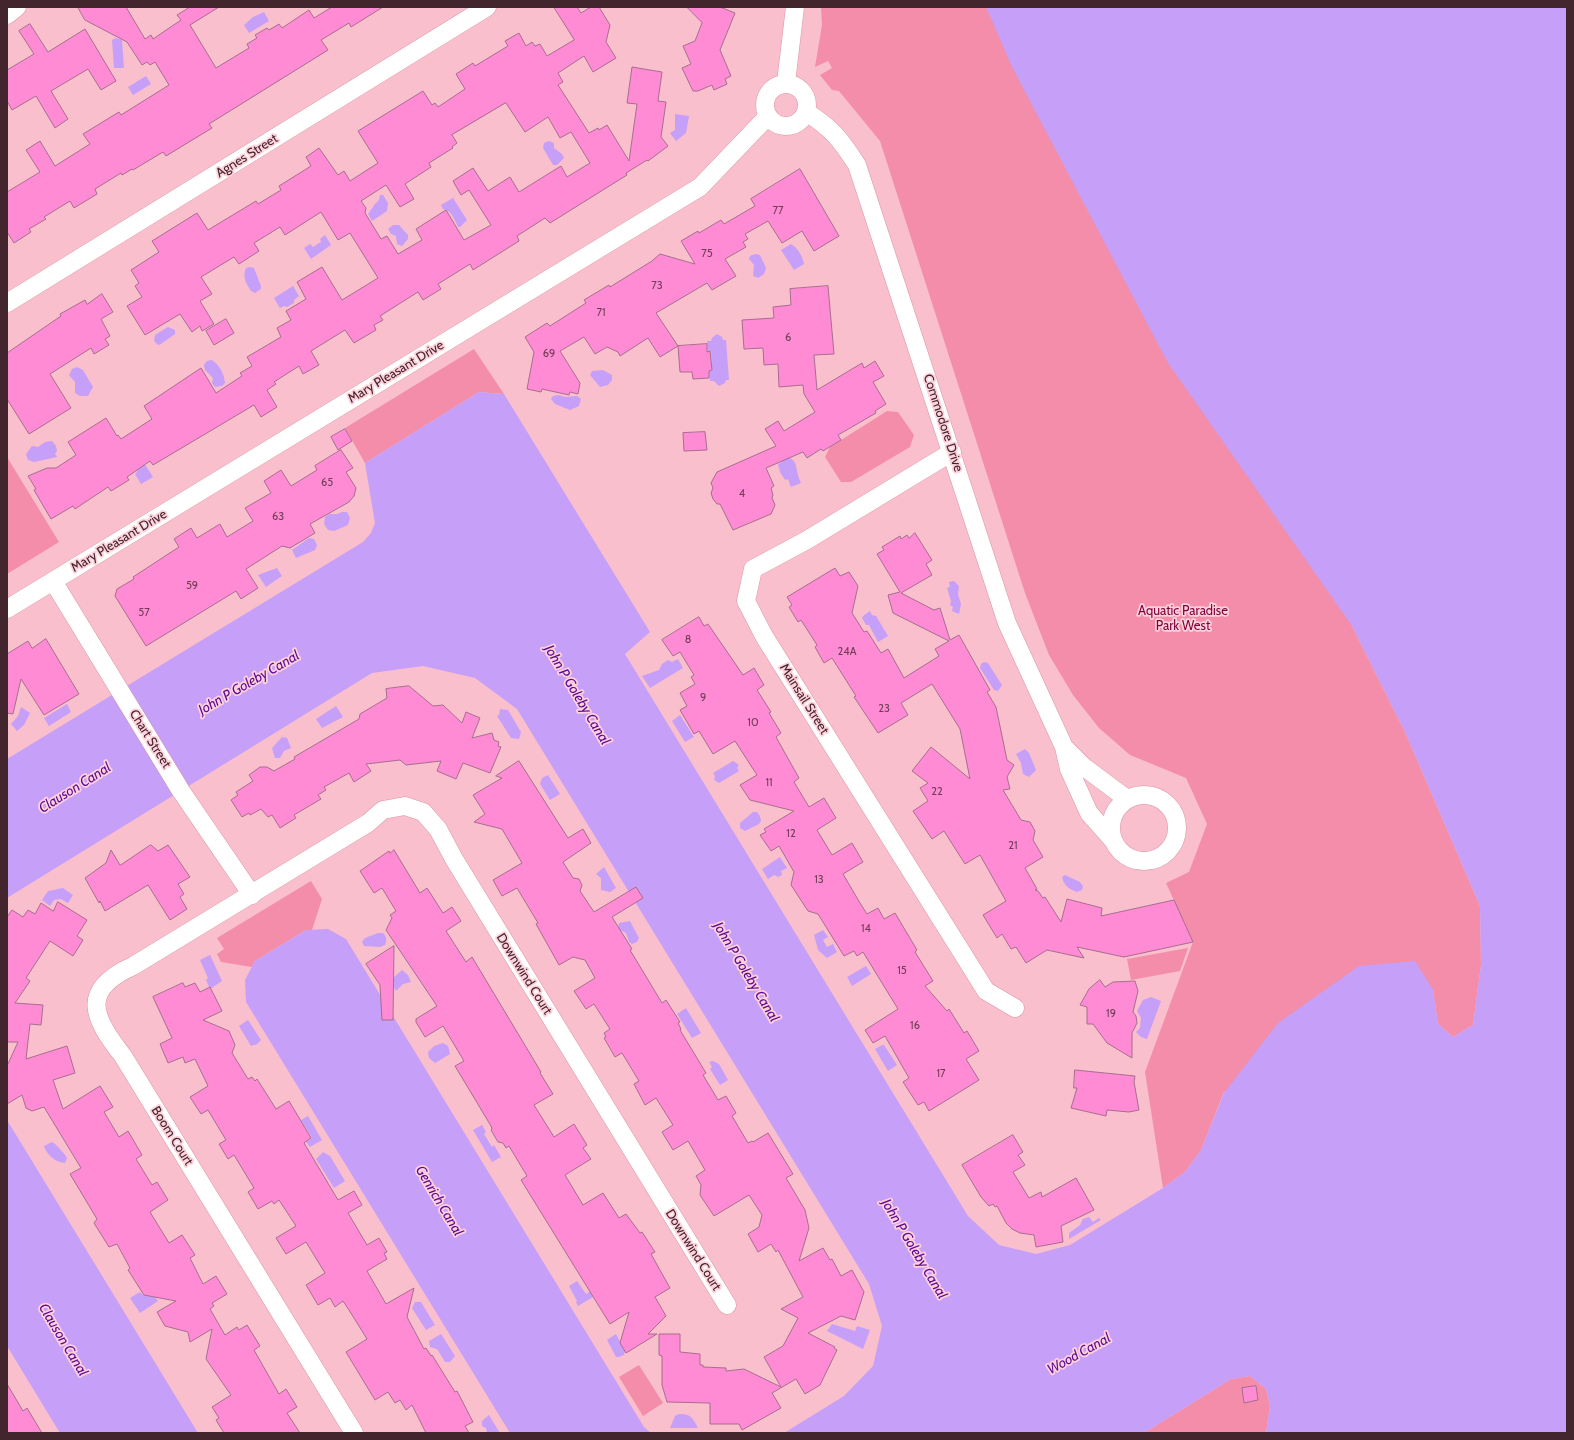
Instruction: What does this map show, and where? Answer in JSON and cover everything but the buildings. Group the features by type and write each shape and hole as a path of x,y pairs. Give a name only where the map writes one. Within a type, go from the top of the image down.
{"street":[{"path":"7,15 17,7"},
{"name":"Agnes Street","path":"7,303 487,7"},
{"path":"786,83 795,7"},
{"path":"786,83 793,84 804,92 808,105 803,118 792,125 778,124 768,116 765,103 770,91 774,87 786,83"},
{"name":"Commodore Drive","path":"806,112 826,124 842,141 857,165 1007,623 1064,747 1069,770 1089,814 1112,839"},
{"name":"Mary Pleasant Drive","path":"7,609 700,187 768,116"},
{"name":"Mainsail Street","path":"952,452 807,540 753,569 746,601 764,636 986,991 1015,1008"},
{"name":"Chart Street","path":"53,581 192,806 252,895"},
{"name":"Commodore Drive","path":"1064,747 1084,767 1128,799"},
{"path":"1140,795 1151,795 1162,800 1170,807 1175,816 1177,827 1176,837 1171,847 1164,854 1155,859 1145,862 1134,860 1117,848 1112,839 1111,820 1114,812 1128,799 1140,795"},
{"name":"Downwind Court","path":"252,895 368,823 383,810 405,806 424,812 438,829 454,860 727,1305"},
{"name":"Boom Court","path":"252,895 133,966 117,973 100,989 96,1011 104,1032 123,1056 354,1433"}],"green space":[{"name":"Aquatic Paradise Park West","path":"821,7 1118,7 1352,626 1405,732 1480,906 1481,965 1473,1025 1453,1037 1438,1024 1433,990 1224,1092 1201,1150 1185,1172 1163,1188 1145,1072 1193,942 1166,883 1189,872 1207,824 1186,778 1130,755 1099,728 1073,695 1049,655 1025,593 880,141 839,91 832,90 820,75 832,68 828,61 815,67 822,25"},
{"path":"474,349 504,394 479,392 365,463 345,428"},
{"path":"887,411 898,412 914,435 910,447 851,482 841,482 825,457 830,447"},
{"path":"7,457 59,542 7,574"},
{"path":"311,881 322,899 312,930 306,930 255,961 252,967 221,962 217,954 224,949 217,938"},
{"path":"1188,948 1180,971 1131,980 1127,959"},
{"path":"639,1365 663,1403 643,1416 619,1377"},
{"path":"1250,1376 1266,1389 1270,1406 1266,1433 1144,1433 1231,1379"}],"water":[{"path":"986,7 1567,7 1567,1433 1266,1433 1270,1406 1266,1389 1250,1376 1231,1379 1144,1433 784,1433 844,1396 873,1366 882,1326 869,1284 517,709 475,678 423,666 372,673 7,898 7,759 363,542 371,533 375,523 365,463 479,392 504,394 650,632 625,654 968,1216 999,1245 1036,1254 1070,1245 1163,1188 1185,1172 1201,1150 1224,1093 1278,1023 1359,966 1415,961 1433,990 1438,1024 1453,1037 1473,1025 1481,965 1480,906 1405,732 1352,626 1168,363 1012,67"},
{"path":"264,12 269,21 249,33 244,25 253,17"},
{"path":"116,38 122,40 124,68 114,68 112,40"},
{"path":"146,76 151,84 133,95 128,87"},
{"path":"675,114 689,116 686,133 676,141 670,133 675,130"},
{"path":"549,141 554,143 554,148 562,154 564,158 557,165 553,165 543,148 544,143"},
{"path":"380,195 383,195 388,203 387,211 372,221 368,214 379,200"},
{"path":"453,198 467,220 460,227 458,227 451,213 443,209 441,205"},
{"path":"393,225 399,225 408,235 408,239 402,246 397,244 396,236 391,234 388,229"},
{"path":"325,235 331,245 311,259 304,248 310,244 313,247 321,242 320,239"},
{"path":"791,244 800,253 804,264 794,270 781,250"},
{"path":"755,254 760,255 766,268 764,274 758,278 753,276 754,265 749,259 750,256"},
{"path":"246,268 254,268 261,286 261,289 255,293 251,291 246,283 245,271"},
{"path":"293,286 299,296 294,300 294,303 287,307 284,306 280,308 274,298"},
{"path":"168,327 175,330 175,334 158,345 154,341 155,335"},
{"path":"717,334 722,337 723,340 726,340 729,380 726,380 725,383 719,386 714,381 710,381 709,371 712,371 711,351 708,351 707,341 711,341"},
{"path":"212,360 223,373 225,383 222,386 215,387 212,383 213,378 205,370 204,365 207,361"},
{"path":"77,367 83,370 93,387 88,396 80,396 75,393 75,382 69,375 72,369"},
{"path":"603,370 612,375 612,380 608,385 600,387 590,375 592,371"},
{"path":"558,395 566,397 577,396 581,399 579,406 570,410 555,404 551,399 553,396"},
{"path":"52,441 56,446 57,451 55,454 57,457 34,462 28,460 26,454 32,446 38,447 45,442"},
{"path":"777,452 794,461 801,483 791,487 788,479 785,480 780,472 778,464 782,462"},
{"path":"139,455 153,477 141,484 135,474 137,472"},
{"path":"347,512 350,518 348,525 334,531 328,530 324,524 325,517 329,514 337,514"},
{"path":"309,538 314,539 317,545 315,550 296,558 292,550"},
{"path":"277,568 282,576 266,587 258,575"},
{"path":"954,581 959,586 958,594 961,604 959,614 952,611 953,607 950,605 951,601 947,588 950,587 949,582"},
{"path":"870,611 872,615 876,616 888,636 878,642 869,625 866,625 862,618"},
{"path":"678,659 683,668 650,688 642,676 659,670 662,664 668,660 672,662"},
{"path":"984,662 988,663 1002,685 998,691 994,690 980,668 981,664"},
{"path":"67,704 71,712 49,726 44,718"},
{"path":"336,706 343,717 322,728 316,719"},
{"path":"21,707 30,713 24,725 17,731 11,724 18,716"},
{"path":"500,709 508,710 521,732 519,739 511,738 497,716 499,715"},
{"path":"680,715 694,737 685,742 672,721"},
{"path":"282,737 287,738 291,748 284,751 280,758 275,758 272,748"},
{"path":"1025,749 1029,753 1036,770 1029,777 1023,774 1021,763 1016,754"},
{"path":"733,761 739,765 737,768 739,771 719,783 714,780 715,776 713,773"},
{"path":"548,775 560,794 550,800 540,784 542,778"},
{"path":"753,812 757,812 760,816 761,821 759,824 745,831 740,828 740,823"},
{"path":"780,857 787,868 781,871 782,875 778,877 774,875 768,879 762,869"},
{"path":"604,867 616,888 610,892 601,890 601,878 596,874"},
{"path":"1065,875 1080,882 1083,886 1082,890 1077,892 1067,887 1062,877"},
{"path":"63,888 73,895 68,903 61,899 54,900 50,906 42,900 48,891"},
{"path":"630,921 639,938 637,942 632,944 629,942 626,933 618,929 619,923"},
{"name":"Genrich Canal","path":"328,929 346,939 644,1427 651,1433 510,1433 246,1002 245,980 255,961 306,930"},
{"path":"823,930 828,937 823,940 827,947 833,944 837,952 827,958 818,950 814,935"},
{"path":"378,933 383,933 385,936 385,945 380,947 364,946 362,942 365,938"},
{"path":"210,955 222,981 210,989 206,980 208,978 200,960"},
{"path":"866,966 871,974 852,986 847,977"},
{"path":"402,970 408,975 411,982 403,984 395,990 392,979"},
{"path":"1151,997 1161,1001 1147,1039 1141,1037 1136,1032 1140,1028 1141,1018 1137,1011 1143,1000"},
{"path":"686,1008 701,1033 692,1038 677,1014"},
{"path":"248,1020 261,1040 259,1043 251,1046 239,1026"},
{"path":"443,1043 448,1046 450,1054 435,1063 429,1058 428,1052 434,1046"},
{"path":"884,1045 897,1065 888,1071 875,1049"},
{"path":"713,1061 719,1064 728,1080 720,1085 710,1069 712,1067 709,1062"},
{"path":"308,1116 322,1140 310,1147 306,1142 312,1138 301,1120"},
{"name":"Clauson Canal","path":"7,1120 198,1433 60,1433 7,1346"},
{"path":"482,1125 486,1132 484,1134 492,1147 494,1145 501,1157 492,1162 473,1130"},
{"path":"52,1142 66,1156 67,1158 65,1163 55,1160 47,1152 44,1146"},
{"path":"323,1152 330,1156 345,1181 334,1188 316,1159"},
{"path":"1089,1217 1093,1222 1099,1218 1101,1220 1069,1239 1069,1233 1080,1225 1083,1219"},
{"path":"577,1281 586,1294 608,1281 611,1286 578,1306 569,1286"},
{"path":"140,1292 143,1295 155,1297 158,1301 140,1313 130,1298"},
{"path":"415,1302 421,1302 435,1325 426,1330 412,1308"},
{"path":"832,1324 855,1331 857,1326 870,1330 863,1349 827,1331"},
{"path":"441,1334 455,1356 450,1362 445,1362 437,1349 430,1347 429,1341"},
{"path":"616,1334 625,1351 624,1355 619,1357 616,1357 607,1340"},
{"path":"679,1414 691,1417 698,1428 670,1428 675,1416"},
{"path":"489,1415 500,1433 487,1433 486,1428 482,1426 482,1421"}],"water label":[{"name":"John P Goleby Canal","path":"249,683"},
{"name":"John P Goleby Canal","path":"577,695"},
{"name":"John P Goleby Canal","path":"746,972"},
{"name":"John P Goleby Canal","path":"914,1249"},
{"name":"Wood Canal","path":"1079,1354"}]}
